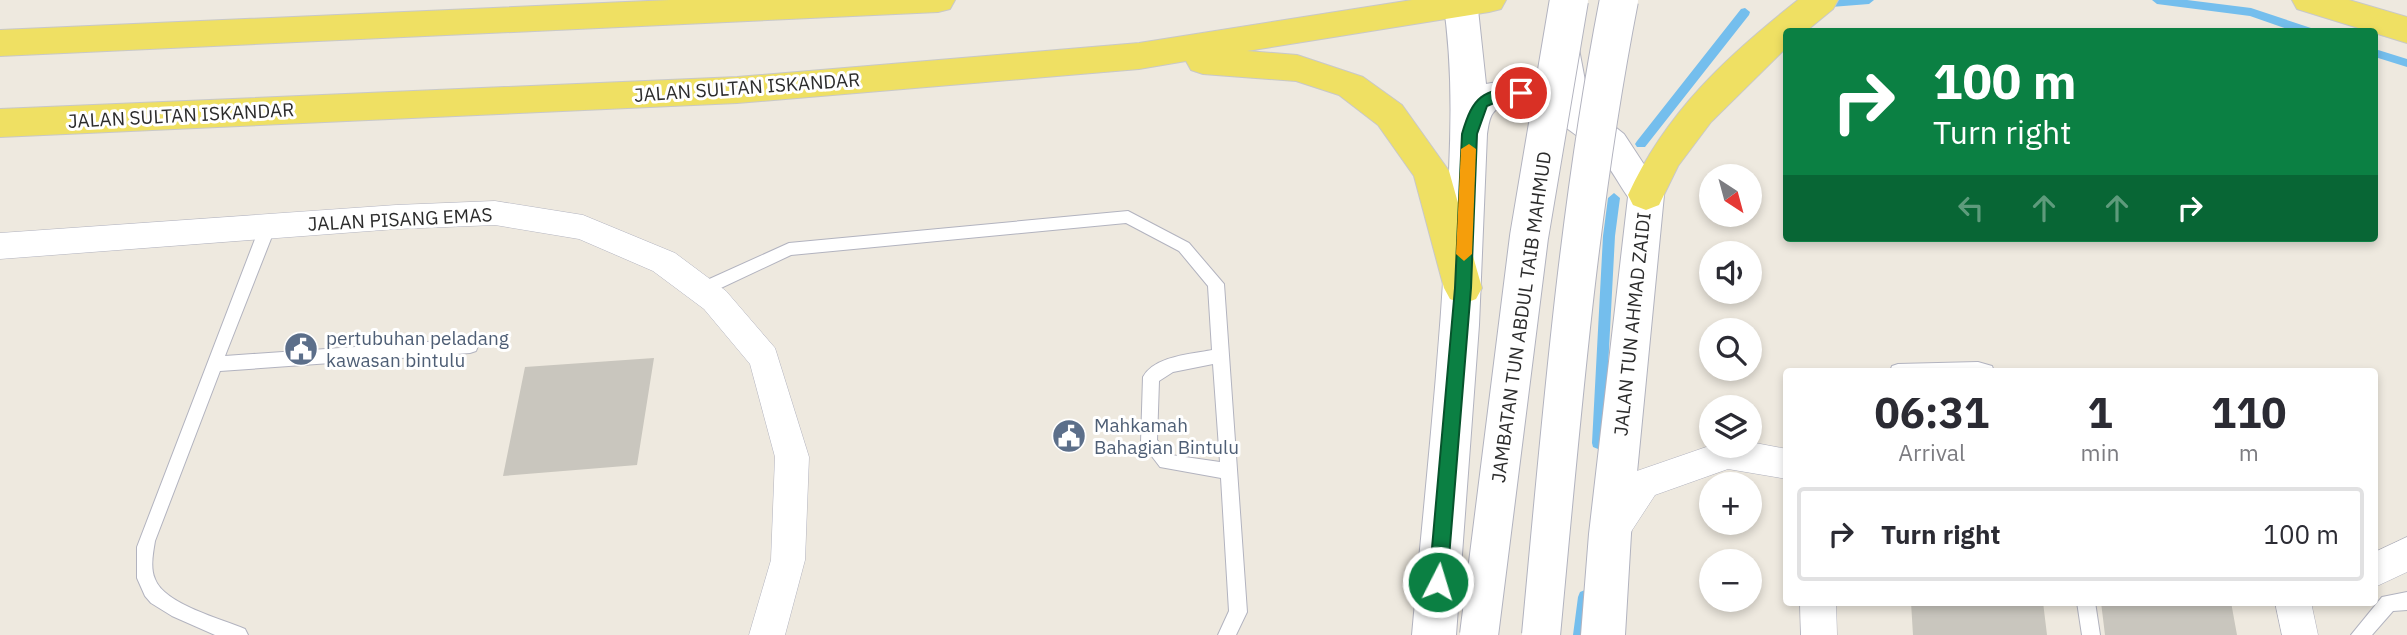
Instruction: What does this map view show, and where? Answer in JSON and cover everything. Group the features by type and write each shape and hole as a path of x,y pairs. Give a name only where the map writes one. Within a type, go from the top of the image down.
{"main road":[{"path":"0,43 700,5 938,0"},
{"path":"1558,0 1563,56 1574,113"},
{"name":"JAMBATAN TUN ABDUL TAIB MAHMUD","path":"1479,635 1550,100 1569,0"},
{"path":"1541,635 1578,261 1603,74 1619,0"},
{"path":"1785,28 1821,0"},
{"path":"2309,0 2407,30"},
{"path":"1434,635 1463,288 1469,134 1466,24 1470,2"},
{"name":"JALAN SULTAN ISKANDAR","path":"0,122 737,90 1139,56 1339,13 1470,2"},
{"path":"1646,195 1665,156 1712,98 1765,44 1783,30"},
{"path":"1139,56 1297,68 1351,86 1390,115 1431,171 1463,288"},
{"name":"JALAN TUN AHMAD ZAIDI","path":"1469,134 1476,110 1482,102 1499,94 1521,93 1574,113 1611,144 1646,195 1610,534 1603,635"}],"street":[{"name":"JALAN PISANG EMAS","path":"0,246 268,226 495,213 583,227 664,262 715,300 764,358 792,457 788,560 767,635"},
{"path":"1610,534 1643,484 1727,454 1783,463"},
{"path":"2378,568 2407,554"},
{"path":"1818,606 1819,635"},
{"path":"2294,606 2300,635"}],"lane":[{"path":"701,290 789,249 1128,217 1184,247 1216,284 1238,612 1227,635"},
{"path":"239,635 197,621 151,591 143,567 146,541 268,226"},
{"path":"214,364 470,346"},
{"path":"1221,355 1170,366 1151,377 1149,442 1166,462 1228,471"},
{"path":"2360,635 2388,603 2407,601"},
{"path":"2087,606 2091,635"}],"building":[{"path":"654,358 637,465 503,476 525,367"},
{"path":"1911,606 2043,606 2047,635 1913,635"},
{"path":"2101,606 2232,606 2237,635 2105,635"}],"waterway":[{"path":"1835,4 1869,0"},
{"path":"2157,0 2251,12 2298,28"},
{"path":"1641,144 1745,12"},
{"path":"2378,54 2407,63"},
{"path":"1598,443 1609,236 1614,198"},
{"path":"1580,635 1585,597"}],"slow traffic":[{"path":"1464,254 1469,149"}],"place":[{"name":"pertubuhan peladang kawasan bintulu","path":"301,349"},
{"name":"Mahkamah Bahagian Bintulu","path":"1069,436"}],"route":[{"path":"1438,582 1463,288 1469,134 1476,110 1482,102 1499,94 1521,93"}]}
